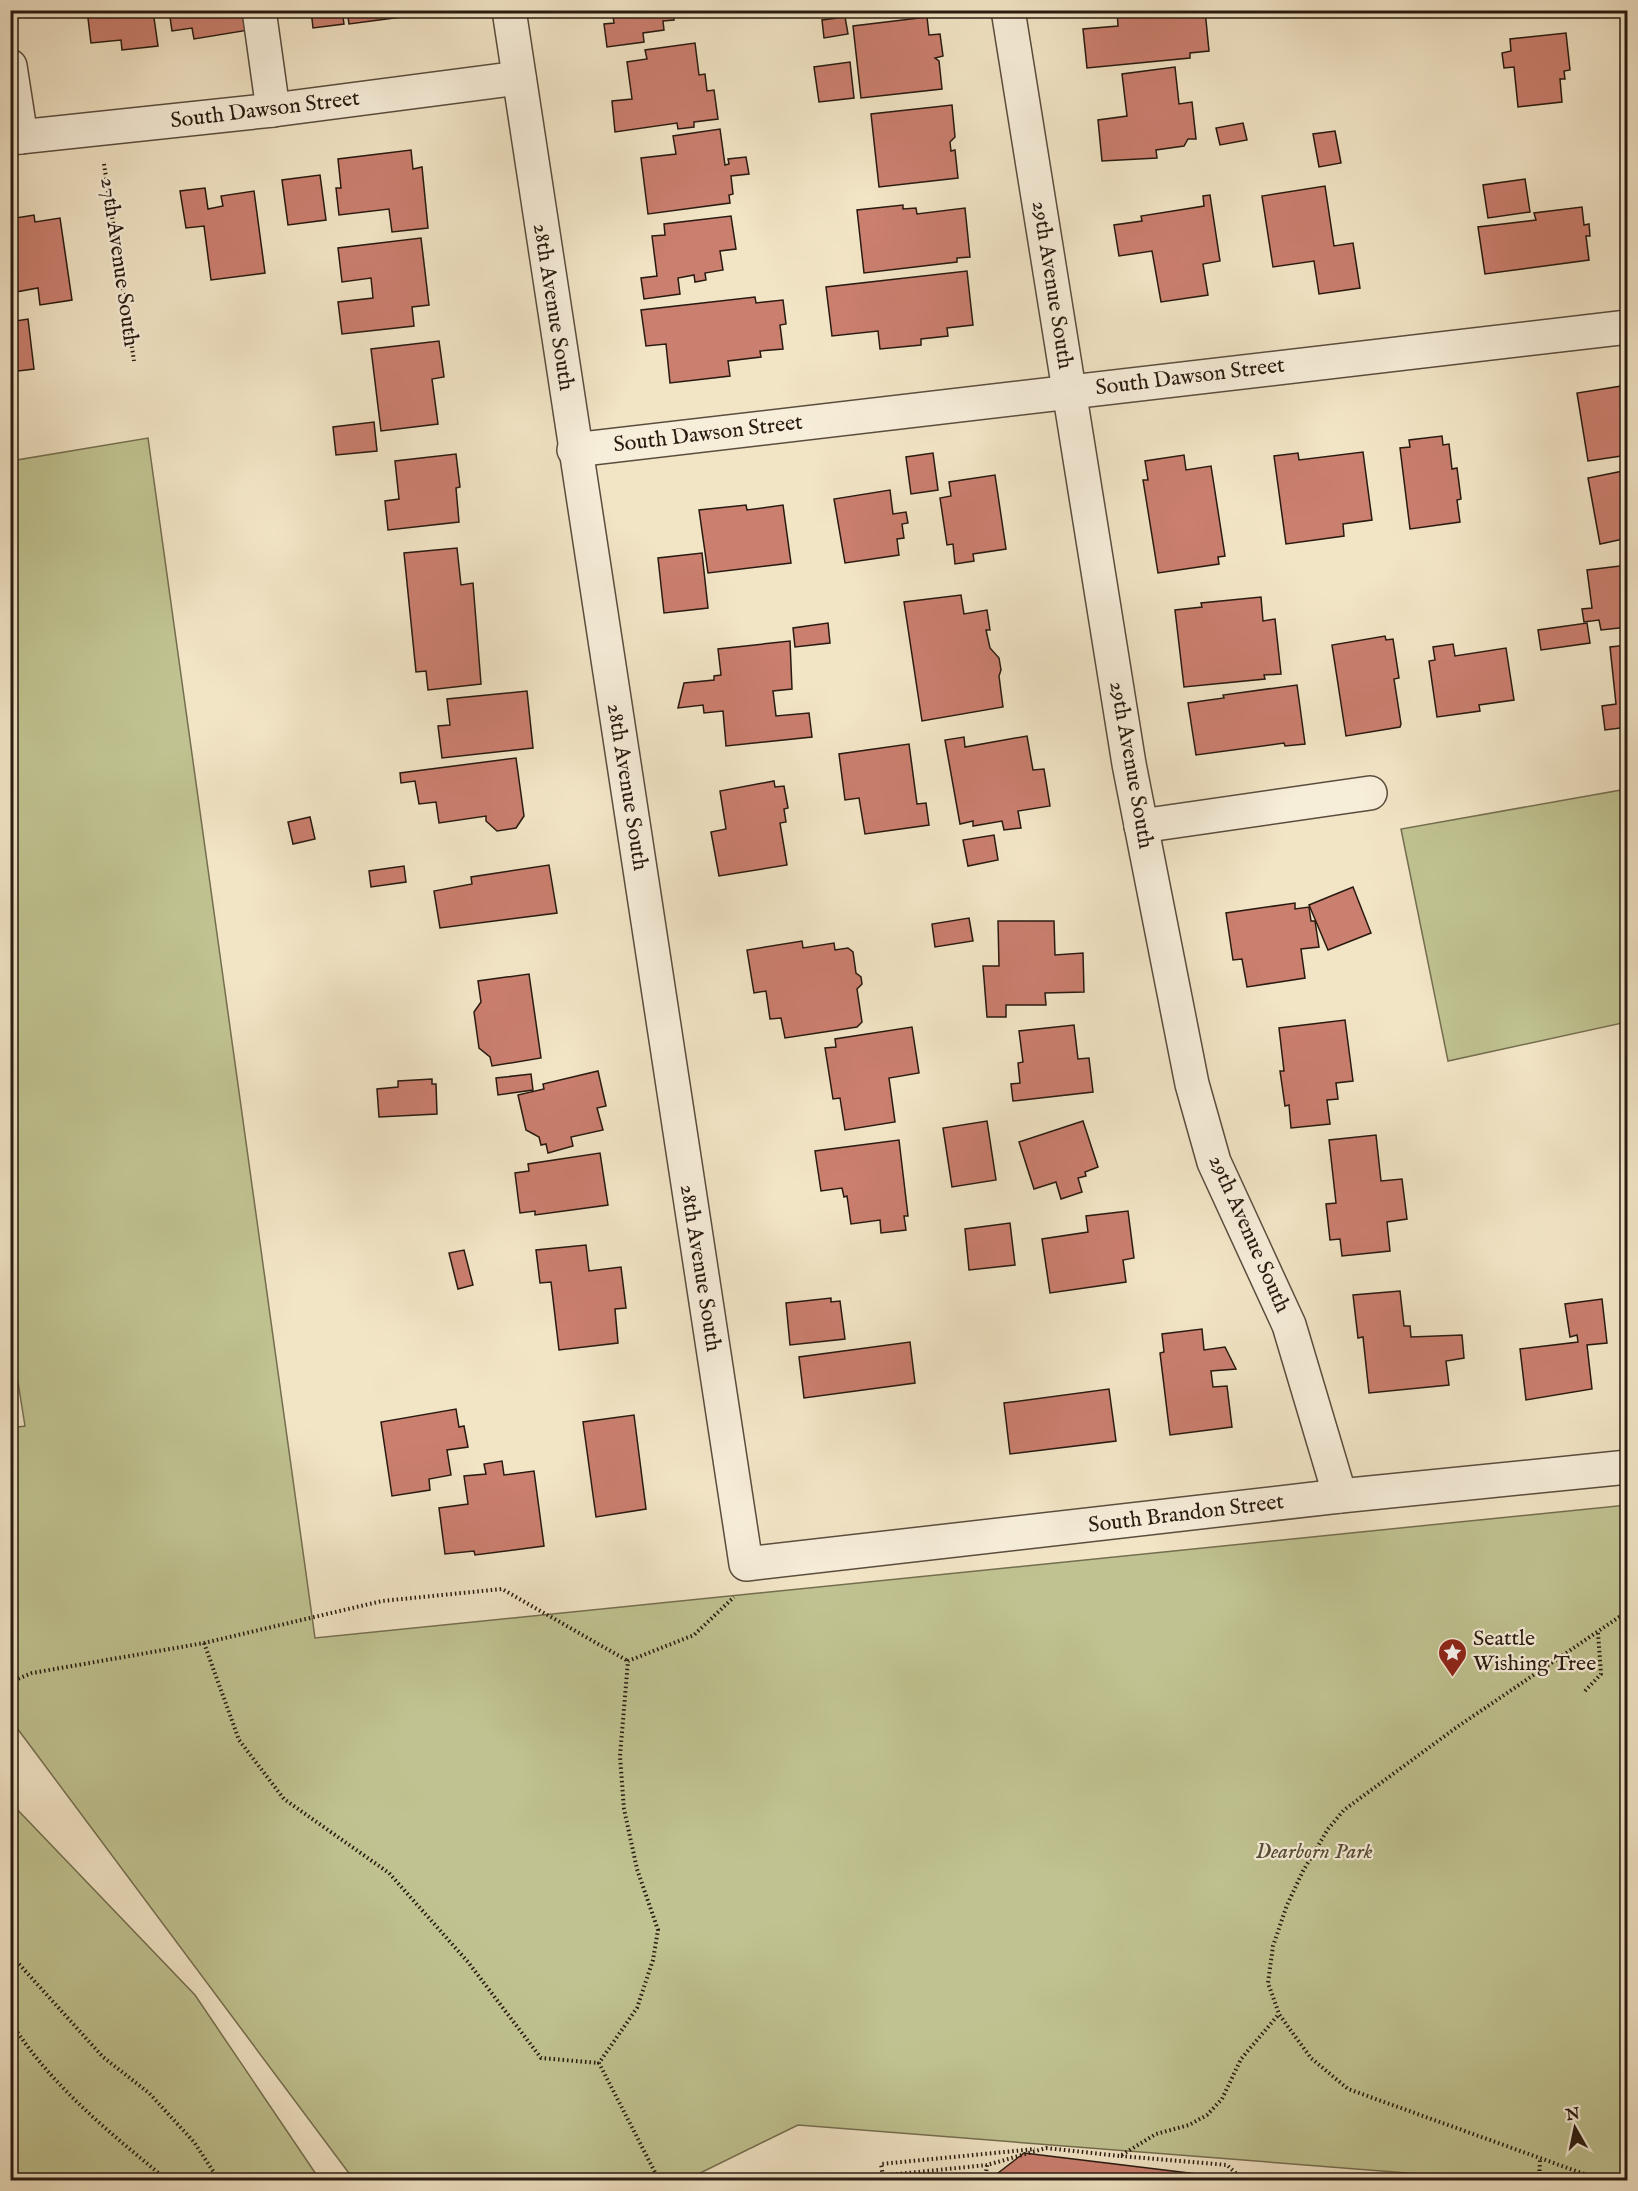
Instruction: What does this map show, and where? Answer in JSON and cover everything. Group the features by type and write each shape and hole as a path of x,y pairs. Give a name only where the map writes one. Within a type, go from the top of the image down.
{"street":[{"path":"259,10 273,110"},
{"name":"28th Avenue South","path":"509,10 574,450 760,1562"},
{"name":"29th Avenue South","path":"1008,10 1141,826 1192,1084 1214,1162 1289,1325 1340,1496"},
{"path":"10,66 16,138"},
{"name":"South Dawson Street","path":"16,138 273,110 519,78"},
{"name":"South Dawson Street","path":"574,450 1628,327"},
{"path":"1141,826 1370,793"},
{"name":"South Brandon Street","path":"760,1562 1340,1496 1628,1467"}],"path":[{"name":"27th Avenue South","path":"104,163 134,361"},
{"path":"628,1661 694,1635 760,1562"},
{"path":"10,1682 32,1673 204,1643 382,1601 502,1589 628,1661"},
{"path":"1601,2181 1348,2090 1311,2058 1279,2014 1268,1983 1273,1946 1303,1871 1339,1816 1407,1762 1628,1611"},
{"path":"1585,1690 1601,1674 1598,1632"},
{"path":"204,1643 239,1740 284,1799 389,1873 468,1962 541,2058 599,2063"},
{"path":"599,2063 637,2008 653,1960 658,1930 638,1869 624,1809 620,1756 628,1661"},
{"path":"10,1954 103,2057 157,2101 194,2142 219,2181"},
{"path":"1120,2156 1156,2134 1189,2125 1207,2115 1222,2099 1241,2058 1279,2014"},
{"path":"10,2021 31,2054 80,2107 167,2181"},
{"path":"599,2063 659,2181"},
{"path":"838,2181 987,2165 1046,2148"},
{"path":"883,2176 881,2164 1046,2148 1227,2165 1243,2181"},
{"path":"1539,2181 1540,2160"},
{"path":"985,2181 987,2165"}],"green space":[{"name":"Dearborn Park","path":"148,438 315,1638 1627,1505 1627,2180 1496,2180 798,2125 686,2180 354,2180 11,1720 11,1428 25,1426 10,1332 11,461"},
{"path":"1627,789 1627,1022 1448,1061 1401,829"},
{"path":"11,1803 195,1995 320,2180 11,2180"}],"building":[{"path":"87,10 153,11 158,46 122,50 121,40 91,43"},
{"path":"169,10 246,10 249,30 194,39 192,28 172,31"},
{"path":"311,10 342,10 344,24 313,28"},
{"path":"347,10 432,10 432,13 349,24"},
{"path":"612,10 677,11 674,14 674,20 663,21 664,30 643,33 644,42 607,47 604,24 614,23"},
{"path":"1117,10 1205,10 1209,51 1190,53 1190,58 1087,68 1083,29 1118,26"},
{"path":"1453,10 1504,10 1454,15"},
{"path":"845,17 848,34 824,38 822,20"},
{"path":"927,17 929,35 940,34 943,56 935,58 939,61 942,89 861,98 853,26"},
{"path":"1566,33 1570,70 1564,71 1565,79 1560,79 1562,102 1518,107 1514,67 1504,68 1502,53 1511,51 1510,39"},
{"path":"695,43 699,75 705,74 707,91 714,90 718,119 694,122 694,127 678,129 677,123 615,132 612,101 632,99 627,62 647,59 645,50"},
{"path":"850,62 854,98 819,102 814,67"},
{"path":"1175,67 1179,104 1192,102 1196,139 1188,139 1184,146 1156,150 1157,158 1102,161 1098,120 1127,116 1122,74"},
{"path":"952,105 955,137 950,142 951,151 955,150 958,178 879,187 871,114"},
{"path":"1243,123 1247,140 1220,145 1216,128"},
{"path":"720,129 725,165 729,164 728,159 746,157 749,174 731,176 733,194 729,195 730,203 648,214 641,158 676,154 673,136"},
{"path":"1335,131 1341,163 1319,167 1313,134"},
{"path":"411,150 413,169 422,167 428,228 392,232 389,209 339,215 336,188 341,188 338,159"},
{"path":"320,175 326,220 288,225 282,180"},
{"path":"1525,179 1530,212 1488,218 1483,185"},
{"path":"1325,186 1334,246 1353,243 1360,288 1319,294 1314,261 1273,267 1262,196"},
{"path":"205,188 208,209 223,206 221,196 254,191 265,273 211,280 204,226 186,228 180,191"},
{"path":"1210,195 1220,261 1203,264 1208,295 1161,302 1152,251 1119,256 1114,225 1142,221 1141,216 1204,206 1203,196"},
{"path":"903,205 903,209 916,208 917,214 965,208 970,257 957,258 957,262 864,273 857,210"},
{"path":"1582,207 1584,225 1589,224 1590,236 1586,236 1589,260 1485,274 1478,227 1536,220 1534,213"},
{"path":"34,215 35,222 60,218 72,300 40,305 38,288 10,293 10,219"},
{"path":"731,216 736,249 720,251 723,270 705,273 706,280 695,282 694,275 678,278 680,294 644,299 641,278 657,276 652,236 665,235 664,224"},
{"path":"421,238 429,305 412,307 414,326 342,334 338,302 373,298 371,278 342,282 338,248"},
{"path":"967,271 973,325 947,328 948,336 921,339 921,345 880,349 878,331 832,336 826,287"},
{"path":"755,297 756,303 783,300 786,324 780,325 783,349 760,351 761,357 728,361 730,376 670,383 666,344 646,346 641,310"},
{"path":"28,319 34,369 10,372 10,322"},
{"path":"439,341 444,377 432,379 438,424 381,431 371,349"},
{"path":"1628,385 1628,455 1588,461 1577,393"},
{"path":"374,422 377,451 336,455 333,427"},
{"path":"1442,436 1443,445 1449,444 1452,469 1457,468 1461,499 1457,500 1460,522 1410,529 1400,448 1410,447 1409,440"},
{"path":"1363,452 1372,520 1343,524 1344,536 1286,544 1274,456 1298,453 1299,460"},
{"path":"933,453 938,490 911,494 906,457"},
{"path":"456,454 460,487 456,488 459,522 388,530 385,501 399,499 395,461"},
{"path":"1184,455 1186,470 1211,466 1225,556 1218,557 1219,564 1158,573 1143,480 1148,480 1145,461"},
{"path":"1628,470 1628,538 1600,544 1588,478"},
{"path":"995,475 1006,549 973,554 974,561 955,564 953,544 947,545 940,498 951,496 949,482"},
{"path":"890,490 893,514 906,512 908,523 902,524 904,538 897,539 899,555 845,563 834,499"},
{"path":"746,505 747,510 783,505 791,563 708,573 699,510"},
{"path":"457,548 461,585 473,583 481,684 428,690 426,671 416,672 404,553"},
{"path":"702,553 708,608 664,613 658,558"},
{"path":"1628,565 1628,627 1601,630 1599,620 1584,622 1582,609 1592,608 1587,570"},
{"path":"961,595 964,614 987,610 990,630 986,630 990,648 999,658 1003,707 922,721 904,602"},
{"path":"1261,597 1263,621 1275,619 1281,674 1264,675 1265,679 1184,687 1175,610 1202,607 1201,603"},
{"path":"828,623 830,643 795,647 793,628"},
{"path":"1587,623 1590,643 1541,650 1538,630"},
{"path":"1385,636 1386,640 1393,639 1399,678 1394,679 1400,727 1346,736 1332,645"},
{"path":"790,641 792,689 773,691 776,716 809,713 812,737 726,746 723,711 704,713 703,705 678,708 684,683 714,680 714,676 721,675 718,649"},
{"path":"1453,644 1455,656 1506,648 1514,700 1479,705 1480,711 1437,717 1429,661 1435,660 1433,647"},
{"path":"1628,645 1628,727 1605,730 1602,706 1616,704 1610,647"},
{"path":"1297,685 1305,744 1285,746 1284,743 1196,755 1188,703 1224,698 1223,695"},
{"path":"527,691 533,748 442,758 438,726 450,725 447,699"},
{"path":"1027,736 1033,770 1044,769 1050,806 1018,811 1021,828 1004,830 1002,821 973,826 973,821 960,824 945,740 964,737 965,747"},
{"path":"909,744 917,804 926,803 929,825 865,834 859,798 845,800 839,754"},
{"path":"516,758 524,816 516,828 497,831 486,821 486,816 439,823 436,802 419,804 415,781 401,783 400,773"},
{"path":"774,781 775,787 784,786 788,808 784,809 786,822 780,823 787,865 719,876 711,832 726,829 720,791"},
{"path":"310,817 315,839 293,844 288,822"},
{"path":"994,835 998,860 968,866 963,840"},
{"path":"549,865 557,913 440,928 434,891 472,884 471,877"},
{"path":"404,866 406,882 371,887 369,871"},
{"path":"1353,887 1371,933 1328,950 1309,905"},
{"path":"1295,903 1295,909 1309,907 1311,921 1315,921 1319,947 1301,949 1305,978 1247,987 1242,959 1233,960 1226,913"},
{"path":"969,918 973,941 935,947 932,924"},
{"path":"998,921 1054,921 1055,955 1083,953 1084,992 1045,993 1046,1005 1006,1005 1006,1017 987,1017 983,966 999,966"},
{"path":"802,941 803,948 834,943 835,950 848,948 853,952 856,973 861,977 862,984 857,989 862,1022 857,1027 785,1038 781,1018 770,1019 766,991 754,993 747,950"},
{"path":"529,974 541,1058 492,1066 490,1057 479,1048 474,1012 481,1002 478,981"},
{"path":"1345,1020 1353,1081 1336,1083 1338,1099 1327,1100 1330,1124 1291,1128 1289,1105 1285,1106 1280,1071 1284,1071 1279,1028"},
{"path":"1074,1025 1078,1059 1089,1058 1093,1092 1013,1101 1011,1084 1020,1083 1018,1063 1023,1062 1019,1031"},
{"path":"912,1027 919,1073 889,1078 895,1122 845,1130 840,1098 833,1099 825,1048 836,1047 835,1039"},
{"path":"598,1071 606,1106 597,1108 603,1130 571,1137 573,1146 548,1153 546,1144 541,1145 539,1137 526,1130 518,1095 544,1089 543,1084"},
{"path":"531,1074 533,1090 498,1095 496,1078"},
{"path":"432,1079 432,1084 436,1084 437,1114 379,1117 377,1089 398,1087 398,1081"},
{"path":"987,1121 996,1180 952,1187 943,1128"},
{"path":"1083,1121 1098,1167 1085,1172 1086,1176 1078,1178 1082,1192 1061,1199 1056,1182 1034,1189 1019,1142"},
{"path":"1376,1135 1381,1181 1402,1179 1407,1219 1387,1222 1390,1251 1342,1256 1340,1239 1330,1240 1326,1204 1336,1203 1329,1140"},
{"path":"899,1140 908,1216 904,1216 906,1230 881,1233 880,1220 851,1224 847,1196 844,1197 842,1188 821,1191 815,1151"},
{"path":"600,1153 608,1205 535,1215 535,1211 520,1213 515,1173 529,1171 528,1164"},
{"path":"1128,1211 1134,1258 1123,1260 1126,1282 1050,1293 1042,1239 1088,1232 1086,1216"},
{"path":"1010,1223 1015,1265 969,1270 965,1229"},
{"path":"586,1245 589,1271 621,1267 626,1308 615,1309 618,1343 559,1350 551,1282 540,1283 536,1250"},
{"path":"464,1250 473,1285 458,1289 449,1253"},
{"path":"1400,1291 1404,1326 1410,1326 1411,1337 1462,1335 1464,1358 1446,1361 1449,1385 1369,1393 1363,1337 1358,1338 1353,1295"},
{"path":"831,1298 831,1302 840,1301 845,1339 790,1345 786,1303"},
{"path":"1602,1299 1607,1343 1587,1345 1592,1389 1526,1400 1520,1349 1578,1342 1577,1335 1570,1337 1565,1304"},
{"path":"1202,1329 1204,1350 1225,1347 1236,1369 1211,1371 1213,1387 1227,1386 1232,1427 1170,1435 1160,1353 1164,1352 1162,1334"},
{"path":"910,1342 915,1383 804,1398 799,1357"},
{"path":"1109,1389 1116,1441 1010,1454 1004,1403"},
{"path":"456,1409 459,1427 464,1426 468,1447 447,1450 451,1475 429,1479 430,1490 392,1496 381,1422"},
{"path":"634,1415 646,1509 596,1517 583,1422"},
{"path":"502,1461 504,1475 534,1471 544,1546 475,1555 474,1551 445,1554 439,1508 468,1504 464,1476 486,1474 484,1464"},
{"path":"1024,2153 1222,2177 1225,2180 989,2180"}],"place":[{"name":"Seattle Wishing Tree","path":"1452,1678"}]}
